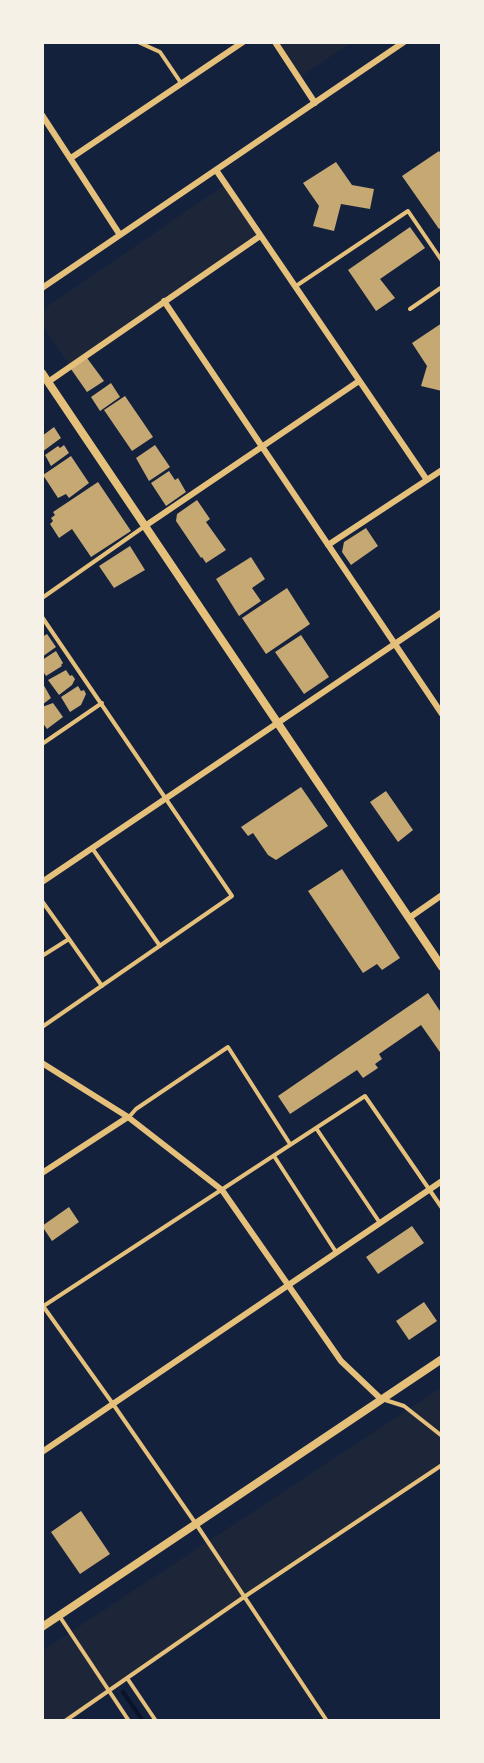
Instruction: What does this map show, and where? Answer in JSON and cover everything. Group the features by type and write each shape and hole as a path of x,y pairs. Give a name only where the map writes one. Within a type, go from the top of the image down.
{"street":[{"path":"71,158 243,42"},
{"path":"275,42 315,103"},
{"path":"42,288 404,42"},
{"path":"42,115 120,235"},
{"path":"216,170 427,480"},
{"path":"48,382 260,236"},
{"path":"164,302 442,714"},
{"path":"42,373 442,967"},
{"path":"145,526 359,381"},
{"path":"328,545 442,470"},
{"path":"42,882 442,612"},
{"path":"409,918 442,896"},
{"path":"42,1063 128,1117 222,1190 341,1361 381,1399"},
{"path":"42,1173 128,1117"},
{"path":"42,1452 442,1181"},
{"path":"42,1627 442,1359"}],"lane":[{"path":"138,42 160,52 182,84"},
{"path":"295,286 408,211 442,261"},
{"path":"410,309 442,287"},
{"path":"42,597 145,526"},
{"path":"42,617 232,896 42,1027"},
{"path":"42,744 102,703"},
{"path":"92,848 160,946"},
{"path":"42,901 102,986"},
{"path":"42,956 69,939"},
{"path":"128,1117 136,1109 228,1047 290,1144"},
{"path":"327,1721 196,1524 42,1306 365,1096 442,1208"},
{"path":"316,1128 380,1222"},
{"path":"273,1156 336,1252"},
{"path":"381,1399 404,1406 442,1436"},
{"path":"66,1721 244,1597 442,1466"},
{"path":"59,1616 129,1721"},
{"path":"127,1678 156,1721"}],"shaded area":[{"path":"275,42 352,42 299,78"},
{"path":"226,184 260,236 70,366 42,325 42,310"},
{"path":"442,1387 442,1465 244,1597 65,1721 42,1721 42,1651"}],"building":[{"path":"439,151 442,155 442,227 439,229 402,176"},
{"path":"336,162 352,185 374,189 370,209 341,204 334,231 313,226 319,206 303,183"},
{"path":"410,227 425,248 380,279 395,298 376,311 348,270"},
{"path":"442,323 442,391 421,386 427,366 412,343"},
{"path":"87,358 104,381 87,392 71,369"},
{"path":"111,383 120,397 100,411 91,397"},
{"path":"125,396 153,437 132,451 104,410"},
{"path":"54,427 61,438 42,452 42,436"},
{"path":"64,445 69,453 51,466 45,455 58,446 60,448"},
{"path":"155,445 170,467 149,481 136,458"},
{"path":"71,456 89,483 69,498 66,494 58,498 43,475"},
{"path":"169,471 175,480 178,478 186,492 166,506 151,483"},
{"path":"98,482 131,531 91,557 72,529 59,538 50,524 53,521 51,518 55,515 53,512"},
{"path":"197,500 210,519 206,522 226,550 206,563 176,521 177,514"},
{"path":"366,528 378,546 351,565 342,552 344,542"},
{"path":"130,546 145,570 114,588 99,566"},
{"path":"251,557 265,579 252,588 261,601 239,616 216,579"},
{"path":"287,588 310,624 266,654 242,618"},
{"path":"47,634 56,647 42,657 42,637"},
{"path":"301,635 329,677 304,694 275,652"},
{"path":"56,651 63,663 62,666 46,676 42,670 42,660"},
{"path":"66,670 75,679 72,685 59,695 48,680"},
{"path":"42,682 51,698 42,705"},
{"path":"78,686 86,694 81,705 70,712 61,697"},
{"path":"53,703 63,717 47,729 42,722 42,707"},
{"path":"301,787 328,826 276,860 268,855 253,833 248,836 241,827"},
{"path":"386,791 413,830 398,842 370,802"},
{"path":"342,869 400,958 382,970 377,964 363,973 308,891"},
{"path":"428,993 442,1014 442,1055 421,1025 379,1054 382,1059 375,1064 378,1068 363,1078 357,1070 290,1114 278,1096"},
{"path":"69,1207 79,1222 52,1241 42,1226"},
{"path":"412,1226 424,1243 378,1274 366,1257"},
{"path":"424,1302 437,1321 409,1340 396,1321"},
{"path":"81,1511 110,1554 80,1574 51,1532"}],"waterway":[{"path":"123,1692 143,1721"}]}
